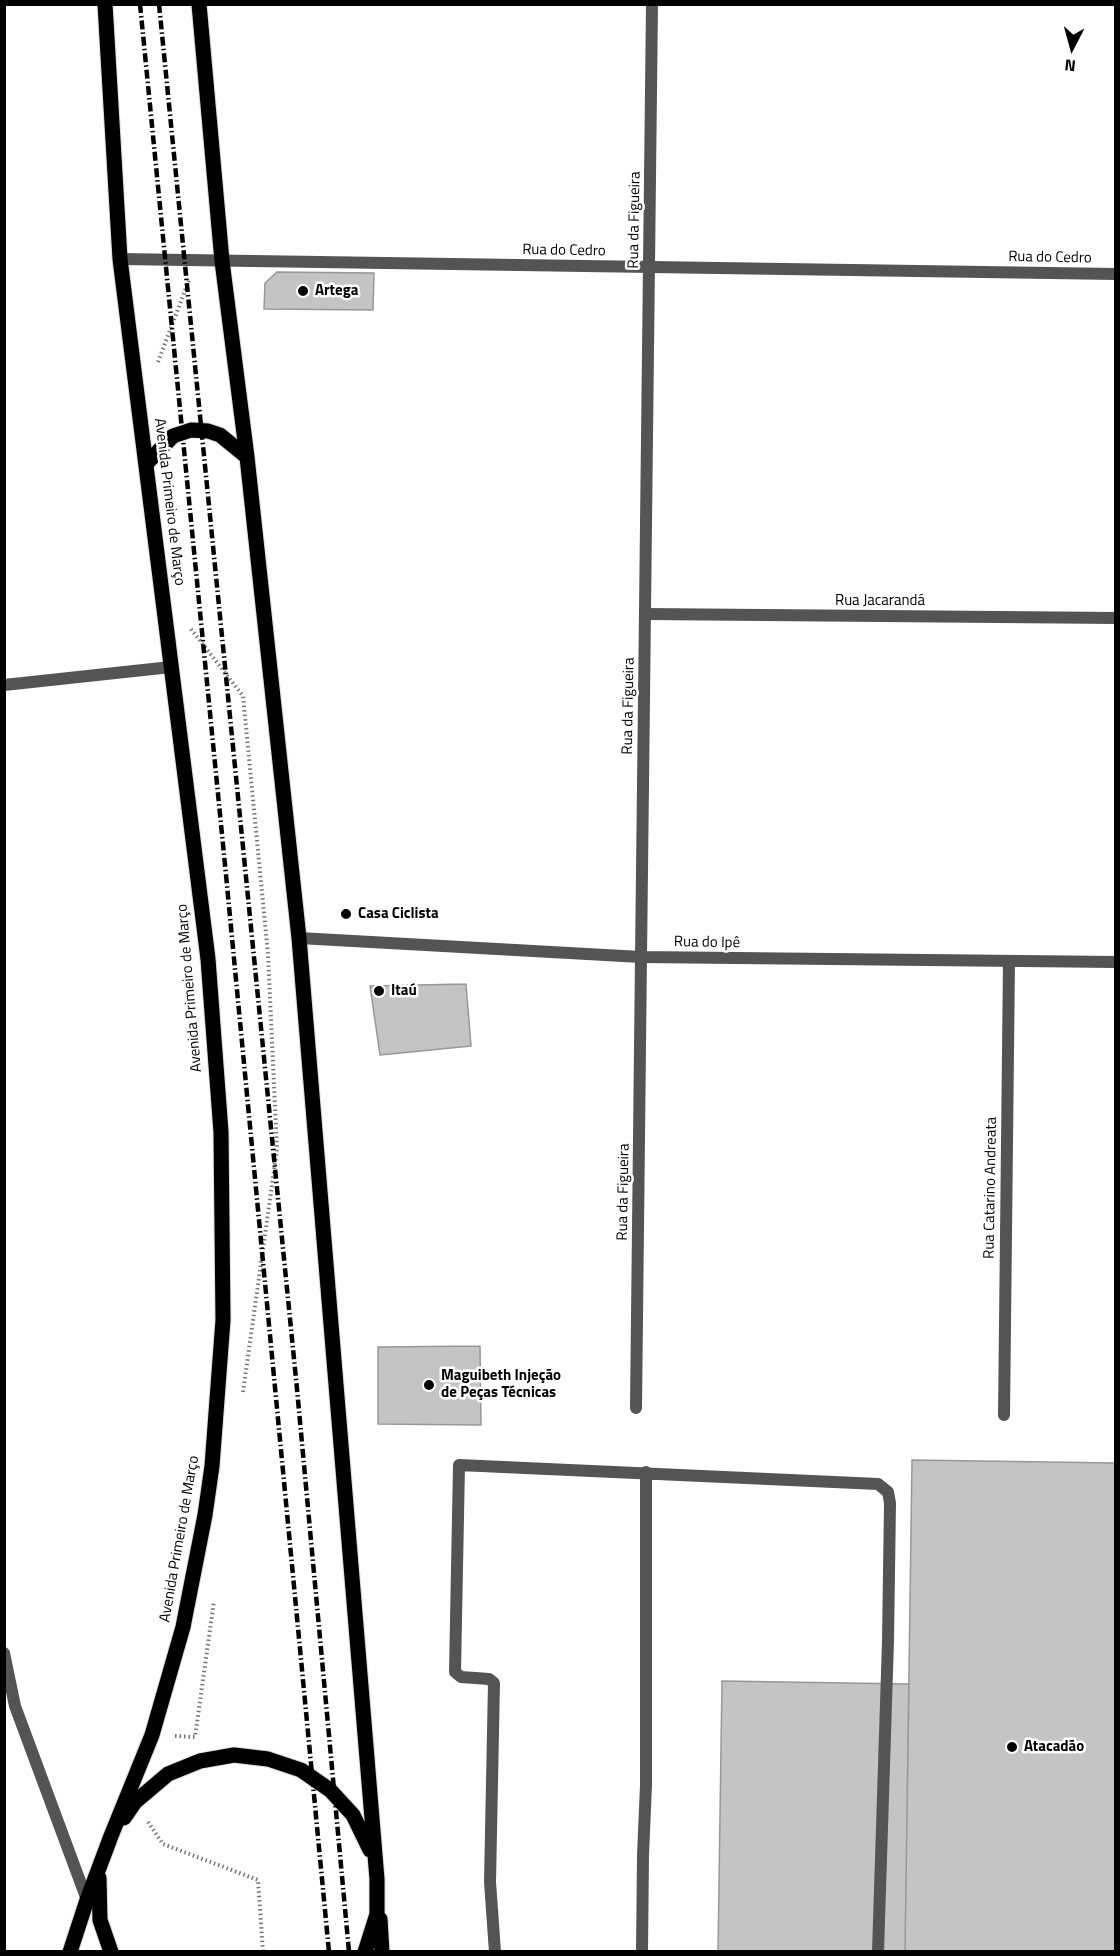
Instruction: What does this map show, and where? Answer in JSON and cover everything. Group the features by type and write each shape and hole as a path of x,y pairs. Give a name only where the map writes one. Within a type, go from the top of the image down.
{"main road":[{"name":"Avenida Primeiro de Março","path":"70,1952 111,1836 152,1735 183,1627 212,1466 223,1320 220,1132 208,959 120,259 105,4"},
{"path":"199,4 222,261 247,457 299,938 382,1952"},
{"path":"146,464 173,436 190,430 208,430 220,435 247,457"},
{"path":"111,1952 100,1920 99,1877 111,1836 135,1802 168,1774 200,1761 234,1755 268,1759 301,1770 330,1790 353,1815 369,1846 377,1879 376,1914 365,1952"}],"street":[{"name":"Rua da Figueira","path":"636,1408 652,4"},
{"name":"Rua do Cedro","path":"120,259 1116,273"},
{"name":"Rua Jacarandá","path":"645,614 1116,618"},
{"path":"4,685 171,667"},
{"name":"Rua do Ipê","path":"299,938 641,957 1116,962"},
{"name":"Rua Catarino Andreata","path":"1004,1415 1009,961"},
{"path":"495,1952 490,1882 494,1683 489,1679 461,1677 455,1672 459,1465 878,1484 888,1492 890,1503 888,1641 878,1952"},
{"path":"642,1952 646,1785 646,1472"},
{"path":"4,1653 15,1706 87,1900"}],"building":[{"path":"277,272 374,273 373,310 264,309 265,283"},
{"path":"466,984 471,1046 380,1055 370,986"},
{"name":"Maguibeth Injeção de Peças Técnicas","path":"480,1346 481,1425 378,1424 378,1347"},
{"name":"Atacadão","path":"912,1460 1116,1463 1116,1952 905,1952"},
{"path":"722,1681 909,1684 905,1952 718,1952"}],"railway":[{"path":"140,4 329,1952"},
{"path":"159,4 297,1389 349,1952"}],"place":[{"name":"Artega","path":"303,291"},
{"name":"Casa Ciclista","path":"346,914"},
{"name":"Itaú","path":"379,991"},
{"name":"Maguibeth Injeção de Peças Técnicas","path":"429,1385"},
{"name":"Atacadão","path":"1012,1747"}]}
